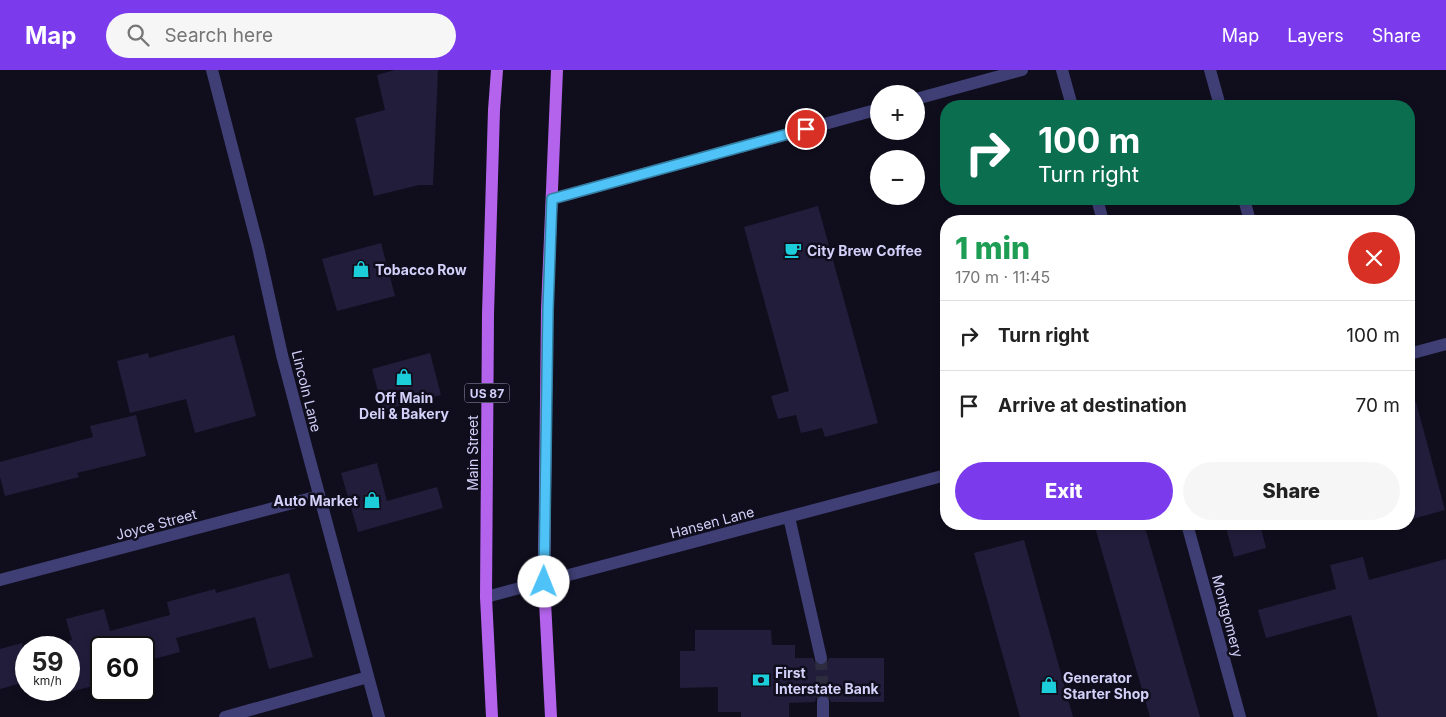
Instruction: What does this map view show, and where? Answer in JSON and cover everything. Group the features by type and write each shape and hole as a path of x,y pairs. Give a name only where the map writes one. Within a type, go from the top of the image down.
{"main road":[{"name":"Main Street","path":"492,717 486,597 488,314 494,110 498,70"},
{"path":"551,717 544,582 548,310 557,70"}],"street":[{"name":"Lincoln Lane","path":"212,70 258,247 282,355 379,717"},
{"path":"925,97 1022,70"},
{"path":"1062,70 1070,100"},
{"path":"1210,70 1218,100"},
{"path":"552,199 870,111"},
{"path":"1415,352 1446,344"},
{"name":"Hansen Lane","path":"486,597 940,478"},
{"name":"Joyce Street","path":"0,580 319,496"},
{"path":"789,517 821,658"},
{"name":"Montgomery","path":"1188,530 1240,717"},
{"path":"225,717 368,677"},
{"path":"823,702 823,717"}],"building":[{"path":"395,70 438,70 433,185 419,185 374,196 355,118 385,110 377,75"},
{"path":"818,206 878,423 825,437 822,428 801,433 796,415 778,419 771,396 789,391 744,227"},
{"path":"381,243 395,296 337,311 322,259"},
{"path":"234,335 256,416 195,433 186,399 130,413 117,361 148,353 149,358"},
{"path":"430,353 441,395 383,410 372,369"},
{"path":"1415,402 1445,510 1415,518"},
{"path":"136,415 146,456 77,473 79,477 5,496 0,477 0,462 93,437 90,426"},
{"path":"377,463 387,501 437,487 443,508 358,532 341,473"},
{"path":"1096,530 1146,530 1200,717 1150,717"},
{"path":"1227,530 1262,530 1266,548 1234,557"},
{"path":"1024,540 1073,717 1020,717 974,553"},
{"path":"1363,557 1369,580 1446,559 1446,717 1378,717 1351,615 1266,638 1258,610 1336,589 1330,565"},
{"path":"289,573 313,657 269,669 255,617 176,638 180,652 155,659 155,636 90,636 90,687 80,689 80,636 71,636 66,619 104,609 110,631 170,615 167,602 215,589 216,593"},
{"path":"695,630 771,630 772,645 795,645 795,658 813,658 819,666 826,664 829,658 884,658 884,702 831,702 827,695 823,694 816,698 815,702 789,703 789,717 741,717 741,712 718,712 718,687 680,688 680,651 695,651"},
{"path":"15,645 15,685 0,689 0,649"}],"tunnel":[{"path":"821,658 823,702"}],"place":[{"name":"City Brew Coffee","path":"793,250"},
{"name":"Tobacco Row","path":"361,269"},
{"name":"Off Main Deli & Bakery","path":"404,377"},
{"name":"Auto Market","path":"372,500"},
{"name":"First Interstate Bank","path":"761,680"},
{"name":"Generator Starter Shop","path":"1049,685"}],"route":[{"path":"544,582 548,310 552,199 806,129"}]}
